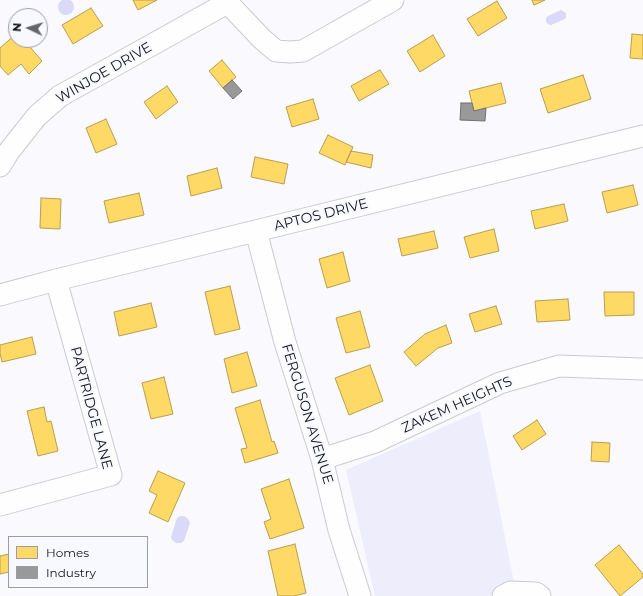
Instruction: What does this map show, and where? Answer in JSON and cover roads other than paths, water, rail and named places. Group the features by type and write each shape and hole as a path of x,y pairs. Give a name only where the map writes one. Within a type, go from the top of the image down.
{"street":[{"path":"226,1 276,52 290,52 303,51 393,0"},
{"name":"WINJOE DRIVE","path":"0,166 10,150 37,116 60,96 226,1"},
{"name":"APTOS DRIVE","path":"0,295 643,136"},
{"name":"FERGUSON AVENUE","path":"256,232 285,342 322,459 339,530 360,596"},
{"name":"PARTRIDGE LANE","path":"0,505 111,475 56,280"},
{"name":"ZAKEM HEIGHTS","path":"322,459 375,442 500,383 559,366 643,369"},
{"path":"503,596 511,592 536,593 540,596"}],"water":[{"path":"66,-1 72,1 74,7 72,13 66,15 60,13 58,7 60,1"},
{"path":"561,10 566,13 565,19 551,25 546,22 546,18 548,16"},
{"path":"184,516 190,523 184,541 181,543 176,543 171,537 177,518"}]}
